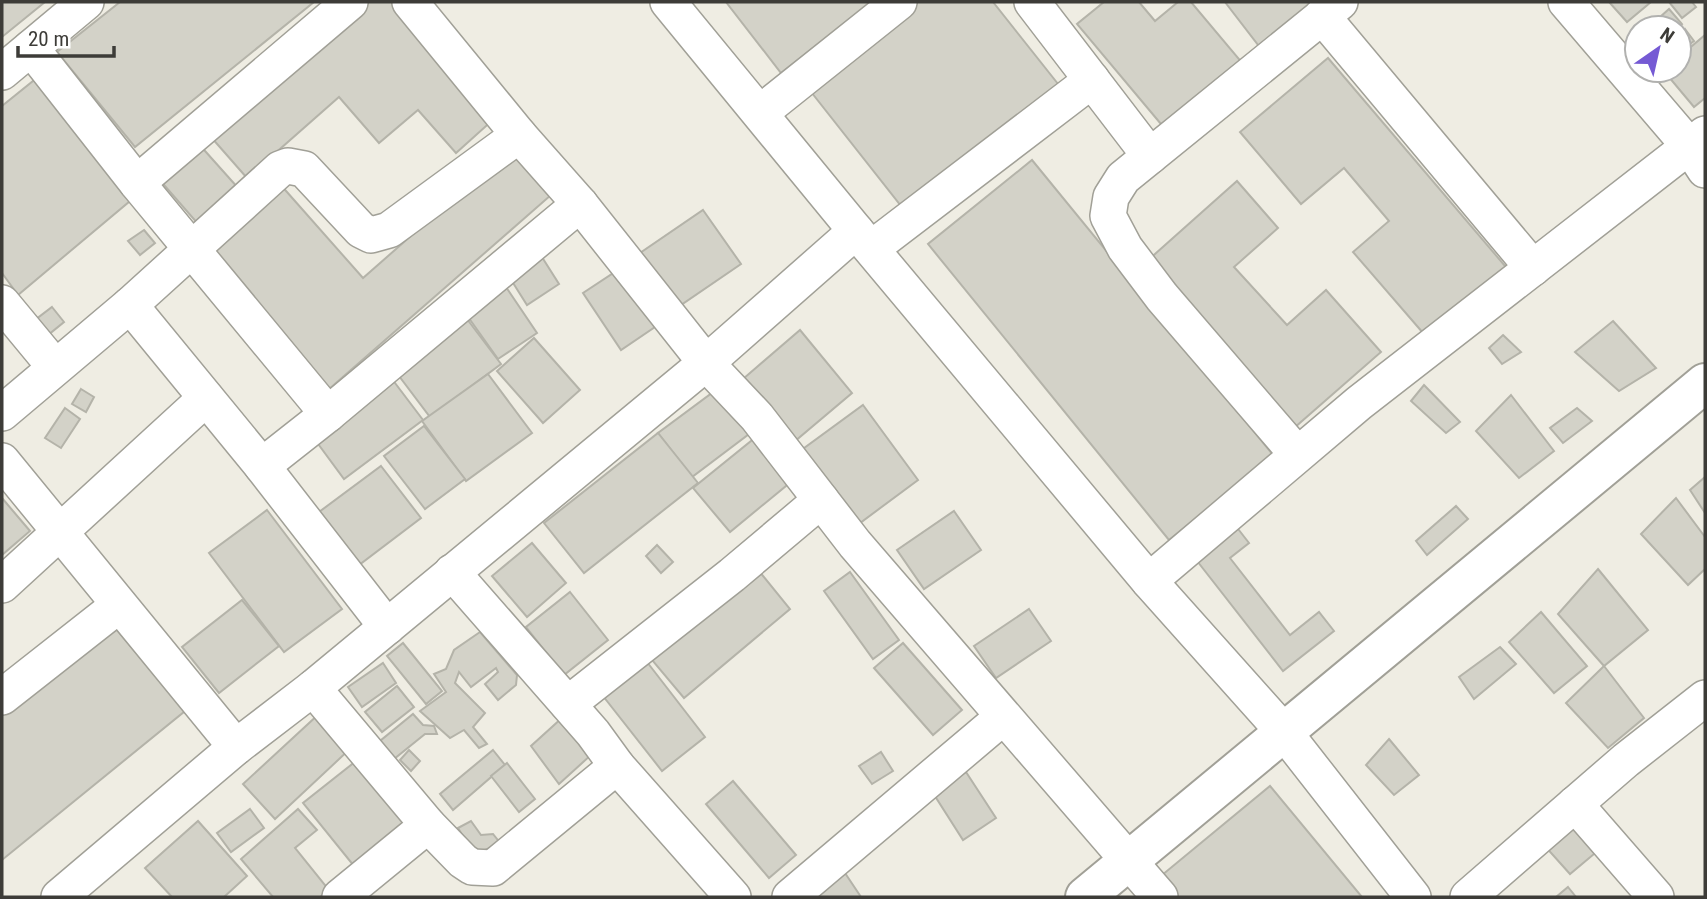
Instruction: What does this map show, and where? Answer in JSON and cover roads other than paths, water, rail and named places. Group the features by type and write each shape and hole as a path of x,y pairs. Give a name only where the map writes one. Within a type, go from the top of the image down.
{"main road":[{"path":"1085,897 1705,383"}],"street":[{"path":"2,72 86,2"},
{"path":"137,183 351,2"},
{"path":"410,2 519,135 580,204 706,363 757,417 855,544 1160,897"},
{"path":"668,2 1149,581 1284,732 1413,897"},
{"path":"760,113 899,2"},
{"path":"1032,2 1150,156"},
{"path":"1149,581 1359,403 1533,268 1700,151 1566,2"},
{"path":"1297,454 1162,297 1125,248 1108,216 1111,197 1122,178 1331,9 1533,268"},
{"path":"32,48 137,183 328,414"},
{"path":"59,897 236,747 313,688 706,363 864,239 1092,80"},
{"path":"2,413 130,305 280,169 288,166 304,169 361,230 371,235 389,230 519,135"},
{"path":"261,466 328,414 580,204"},
{"path":"2,303 55,367"},
{"path":"130,305 387,627"},
{"path":"2,585 206,398"},
{"path":"2,461 236,747"},
{"path":"568,704 732,575 821,500"},
{"path":"452,572 733,897"},
{"path":"2,697 118,605"},
{"path":"313,688 428,825 472,867 493,868 617,766"},
{"path":"1468,897 1626,760 1705,698"},
{"path":"790,897 1003,717"},
{"path":"1575,804 1656,897"},
{"path":"353,893 428,825"}]}
